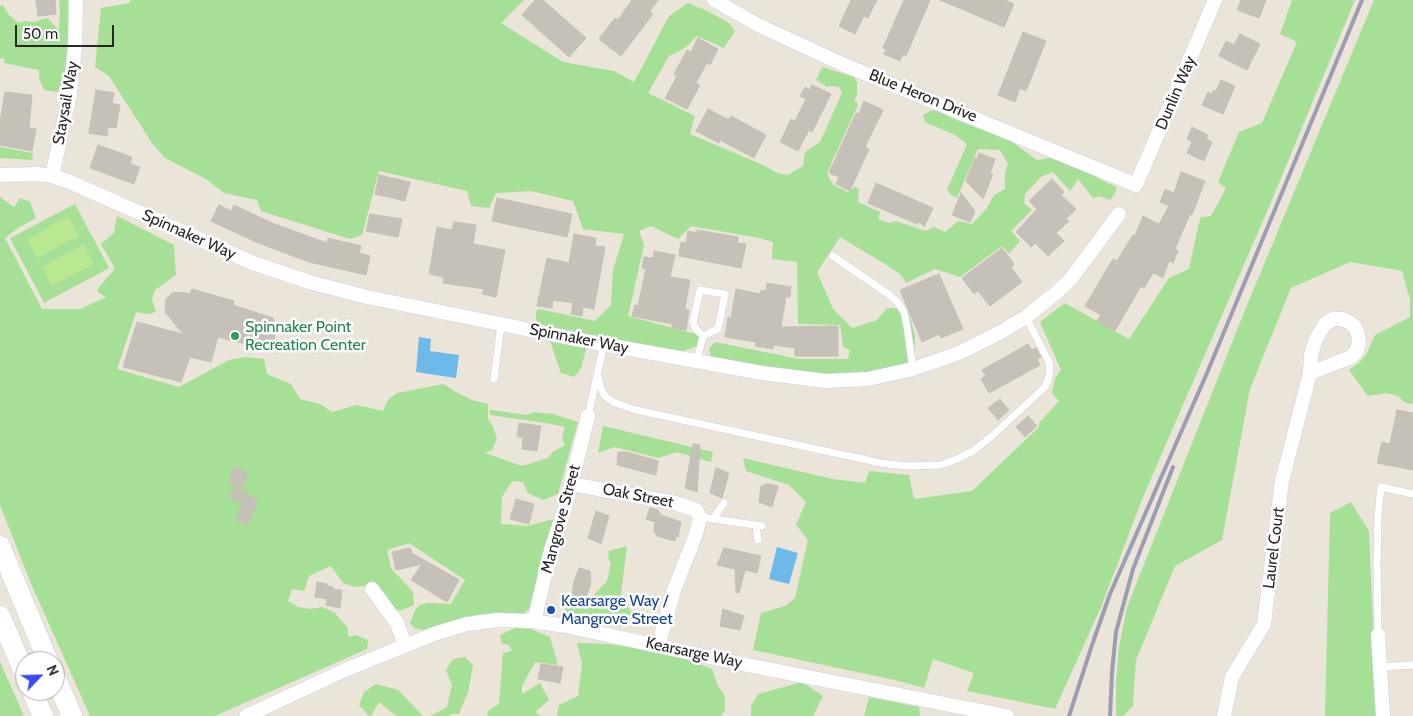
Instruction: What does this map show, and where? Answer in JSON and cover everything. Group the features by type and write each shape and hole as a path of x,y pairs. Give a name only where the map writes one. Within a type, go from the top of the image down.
{"main road":[{"path":"0,546 44,651"},
{"path":"0,616 15,651"},
{"path":"65,700 72,716"},
{"path":"36,701 43,716"}],"street":[{"name":"Staysail Way","path":"52,176 70,94 75,48 76,0"},
{"name":"Blue Heron Drive","path":"714,0 758,25 842,64 1136,185"},
{"name":"Dunlin Way","path":"1136,185 1215,0"},
{"name":"Spinnaker Way","path":"1,173 52,176 95,192 224,251 280,273 367,297 762,373 826,381 868,379 913,369 959,353 999,333 1026,316 1070,280 1119,214"},
{"name":"Laurel Court","path":"1224,716 1232,677 1258,637 1264,624 1282,480 1310,373"},
{"name":"Mangrove Street","path":"532,621 536,613 551,550 571,484 588,416"},
{"name":"Oak Street","path":"571,484 654,503 688,507 707,518"},
{"path":"658,646 674,590 696,534 707,518"},
{"path":"372,588 397,623 405,645"},
{"name":"Kearsarge Way","path":"246,716 405,645 467,624 497,620 532,621 566,626 1007,716"},
{"path":"1378,635 1382,716"}],"lane":[{"path":"833,256 898,302 904,312 913,369"},
{"path":"700,290 725,294 718,329 703,336 695,328 694,322 700,290"},
{"path":"598,376 605,396 613,402 636,410 881,463 905,466 941,465 958,459 992,436 1044,387 1048,380 1049,362 1026,316"},
{"path":"494,379 501,324"},
{"path":"698,361 703,336"},
{"path":"588,416 604,344"},
{"path":"1378,635 1376,562 1381,487 1413,494"},
{"path":"707,518 724,503"},
{"path":"707,518 759,525 758,540"},
{"path":"1380,667 1413,665"}],"green space":[{"path":"59,0 68,0 69,26 64,89 57,92 44,90 39,78 39,70 4,63 5,59 0,58 0,6 3,5 9,15 18,23 25,21 34,22 47,18 59,30"},
{"path":"131,0 524,0 501,23 563,62 614,71 634,82 669,16 688,3 729,23 735,31 724,48 697,36 685,48 669,56 648,93 695,116 690,134 763,165 777,173 788,175 803,166 805,152 820,142 842,93 839,87 827,87 816,80 822,67 854,77 857,83 857,96 854,99 858,105 827,173 833,185 848,192 855,187 859,189 858,202 880,212 878,219 889,223 896,221 926,231 934,227 945,232 958,221 972,224 987,208 994,195 1005,189 1005,173 1008,164 1000,150 978,149 957,198 951,195 947,190 967,144 955,135 925,122 923,115 932,110 939,111 956,120 1008,139 1037,160 1050,158 1069,164 1116,187 1116,191 1110,200 1099,196 1093,198 1078,179 1070,191 1053,172 1041,177 1025,194 1024,203 1032,210 1011,231 1020,241 1009,254 1002,246 960,277 935,269 906,283 901,275 840,237 817,272 833,309 852,328 877,320 887,308 908,309 915,335 914,362 899,368 842,376 788,370 711,357 709,349 715,342 799,359 848,359 850,350 843,347 840,325 798,324 797,262 772,259 773,242 691,226 678,239 651,226 639,231 644,245 628,316 703,336 698,346 680,352 589,339 581,368 574,377 561,373 550,341 549,331 536,323 536,311 539,309 595,321 611,305 613,270 624,234 583,229 573,201 531,191 496,193 489,208 471,206 467,191 379,171 362,235 350,239 261,211 257,200 224,193 206,179 165,158 152,143 109,76 95,67 101,8 129,3"},
{"path":"1292,0 1355,0 1269,207 1143,497 1101,607 1055,709 967,691 974,673 933,659 924,688 895,680 753,650 761,613 785,606 795,598 808,540 796,525 806,502 789,485 746,471 743,458 832,479 865,483 869,471 909,475 914,499 972,491 1039,427 1039,423 1059,401 1052,393 1055,378 1061,370 1040,322 1065,303 1129,339 1169,278 1189,269 1201,217 1211,216 1226,188 1218,182 1239,132 1262,123 1297,42 1280,34"},
{"path":"1374,0 1413,0 1413,403 1409,404 1398,396 1386,393 1368,396 1349,370 1360,362 1367,353 1375,335 1410,317 1410,300 1402,271 1350,262 1291,288 1250,389 1222,540 1175,566 1136,660 1133,706 1123,716 1116,716 1119,647 1127,607 1245,310"},
{"path":"0,147 33,153 32,160 0,158"},
{"path":"0,197 14,207 20,198 30,202 36,218 5,238 42,309 80,309 106,297 98,292 98,288 115,269 101,244 114,233 117,216 174,245 176,275 155,290 152,299 156,312 148,314 136,312 117,369 179,387 229,360 245,357 264,359 267,374 291,384 300,399 320,404 332,412 357,405 383,411 388,400 397,393 444,384 472,400 488,404 488,419 497,438 492,450 485,453 522,466 548,458 553,452 565,445 562,438 565,427 490,415 490,410 527,415 534,412 553,414 578,422 558,494 543,500 528,493 523,482 512,481 502,497 501,524 527,526 554,519 534,604 521,616 481,615 460,619 425,630 414,628 410,623 415,610 420,605 427,603 451,604 465,580 409,543 387,550 391,568 413,592 414,605 402,610 392,611 366,586 355,587 343,583 331,566 309,576 304,591 292,589 288,601 298,607 310,609 322,607 334,612 348,628 348,637 356,635 368,640 367,649 215,716 90,716 65,660 65,651 61,651 32,586 0,505"},
{"path":"75,204 109,268 44,303 10,238"},
{"path":"69,216 79,236 37,258 27,239"},
{"path":"84,244 94,264 52,286 42,267"},
{"path":"603,426 713,452 711,462 677,452 658,458 615,447 598,453"},
{"path":"1351,502 1369,531 1377,716 1325,716 1330,513"},
{"path":"627,546 620,601 632,613 630,622 616,627 600,620 576,618 566,612 565,607 568,604 576,603 584,606 607,581 611,563 608,558 609,551"},
{"path":"515,628 531,629 550,637 558,665 535,662 522,686 522,694 540,683 549,700 535,712 541,716 487,716 488,711 499,704 503,653 512,651 509,645 502,644 500,635"},
{"path":"577,643 608,644 637,648 686,659 712,669 718,686 725,696 725,710 721,716 557,716 559,705 578,696 582,664"},
{"path":"465,657 473,665 468,692 459,714 430,716 447,707 452,685 446,670 453,659"},
{"path":"0,661 15,696 15,701 17,701 24,716 0,716"},
{"path":"802,682 823,696 813,716 751,716 751,706 758,694"},
{"path":"376,684 398,690 423,716 396,716 379,702 371,716 369,716 359,705 364,692"},
{"path":"869,697 919,707 920,716 864,716"}],"water":[{"path":"419,337 431,339 430,351 459,355 456,378 416,372"},
{"path":"777,547 798,553 789,584 769,579"}],"building":[{"path":"36,0 55,0 56,14 38,16"},
{"path":"535,0 543,0 586,38 569,57 522,15"},
{"path":"632,0 658,0 649,12 653,14 621,56 599,39 615,18 618,20"},
{"path":"851,0 877,0 868,18 864,16 855,34 839,26"},
{"path":"904,0 930,0 906,56 903,54 900,61 884,54 886,49 883,48"},
{"path":"940,0 1005,0 1014,4 1004,27"},
{"path":"1241,0 1266,0 1259,18 1237,10"},
{"path":"1023,32 1046,41 1026,91 1020,88 1015,102 998,95"},
{"path":"1240,34 1260,44 1247,70 1219,56 1226,41 1234,45"},
{"path":"698,38 718,49 710,65 707,63 696,83 700,85 687,109 665,98 677,76 674,74 687,50 691,52"},
{"path":"1221,80 1235,86 1223,114 1202,105 1208,92 1212,94 1213,90 1216,91"},
{"path":"812,85 831,94 812,132 809,130 798,151 780,142 791,119 795,121 806,99 800,96 805,87 810,90"},
{"path":"96,90 114,93 112,103 120,105 116,128 108,127 107,136 89,133"},
{"path":"5,92 32,95 29,128 36,129 32,151 0,145 0,122"},
{"path":"864,101 883,110 865,147 869,149 850,191 836,184 839,177 829,173 856,113 859,114"},
{"path":"708,109 729,120 731,116 766,135 754,158 720,140 719,143 696,131"},
{"path":"1192,127 1208,135 1206,139 1212,142 1204,161 1187,153 1192,142 1187,139"},
{"path":"98,145 132,157 130,164 140,167 134,184 90,168"},
{"path":"979,153 995,159 990,173 993,174 983,199 966,181 975,158 977,159"},
{"path":"1181,172 1205,181 1192,215 1190,214 1175,249 1178,251 1173,263 1169,261 1163,278 1153,273 1144,288 1141,286 1115,331 1097,321 1101,315 1085,306 1113,259 1117,261 1133,235 1135,236 1143,216 1159,224 1169,206 1160,202 1165,189 1174,193"},
{"path":"379,175 410,182 405,201 375,194"},
{"path":"1052,179 1064,192 1061,195 1076,209 1066,219 1069,221 1056,233 1064,241 1048,256 1035,243 1031,247 1016,232 1037,209 1029,201"},
{"path":"876,183 933,208 924,227 920,222 917,224 868,203"},
{"path":"961,193 975,211 970,222 952,215"},
{"path":"497,198 572,214 567,237 492,221"},
{"path":"219,205 231,211 234,205 272,223 327,243 328,238 361,246 359,253 370,256 366,275 309,262 258,243 211,221"},
{"path":"370,214 402,219 398,237 366,231"},
{"path":"454,222 476,225 473,244 505,250 496,297 482,294 484,289 443,283 444,277 429,274 437,227 452,230"},
{"path":"697,230 738,237 737,243 746,244 741,268 679,256 681,242 686,243 688,231 697,233"},
{"path":"574,234 596,238 595,246 605,247 594,309 583,307 582,316 571,314 573,303 553,300 552,308 537,306 547,258 569,263"},
{"path":"1002,248 1014,264 1011,267 1022,282 990,306 978,291 974,294 962,278"},
{"path":"654,251 675,255 670,277 690,280 685,309 689,310 686,330 672,328 672,324 632,316 635,305 638,306 646,269 642,268 644,257 653,258"},
{"path":"939,274 963,329 941,338 939,334 922,342 900,290"},
{"path":"767,283 791,287 790,297 786,297 781,327 838,326 838,356 795,356 795,348 774,345 773,349 755,346 756,342 725,337 728,317 731,318 736,289 760,294 761,290 766,291"},
{"name":"Spinnaker Point Recreation Center","path":"192,289 234,301 233,305 273,318 276,327 274,342 265,349 218,337 211,362 190,357 181,382 123,367 137,322 183,334 165,312 166,299 172,293 190,294"},
{"path":"1028,344 1032,350 1036,348 1041,357 1037,359 1040,365 989,393 981,379 986,376 982,370"},
{"path":"1000,399 1009,410 998,420 988,408"},
{"path":"1397,410 1413,413 1413,470 1377,463 1382,442 1390,444"},
{"path":"1028,416 1037,426 1025,437 1016,427"},
{"path":"519,423 541,426 537,451 522,449 523,438 517,436"},
{"path":"693,444 700,445 697,492 685,488"},
{"path":"618,452 627,452 658,461 656,475 617,465"},
{"path":"234,467 248,473 243,487 229,483"},
{"path":"716,468 729,473 722,498 710,493"},
{"path":"767,484 778,486 772,507 759,502 761,486"},
{"path":"234,486 247,492 243,502 246,495 258,500 248,525 235,520 242,504 229,497"},
{"path":"516,499 534,504 529,524 510,519"},
{"path":"650,508 658,510 661,515 681,522 678,537 676,536 675,541 657,536 654,531 655,522 646,519"},
{"path":"596,511 609,516 601,544 588,538"},
{"path":"410,548 412,553 459,580 447,602 411,580 422,564 396,570 392,552"},
{"path":"724,548 761,556 757,573 745,570 739,593 736,592 735,569 717,565"},
{"path":"579,568 590,571 591,582 585,602 571,599"},
{"path":"317,582 327,584 327,586 333,587 332,589 342,590 340,608 326,605 327,599 315,597"},
{"path":"723,609 744,616 740,630 720,626"},
{"path":"541,664 563,667 560,683 538,679"}],"railway":[{"path":"1069,716 1110,594 1207,373 1362,0"},
{"path":"1110,716 1116,632 1133,569 1173,467"}],"place":[{"name":"Spinnaker Point Recreation Center","path":"235,336"},
{"name":"Kearsarge Way / Mangrove Street","path":"551,610"}]}
